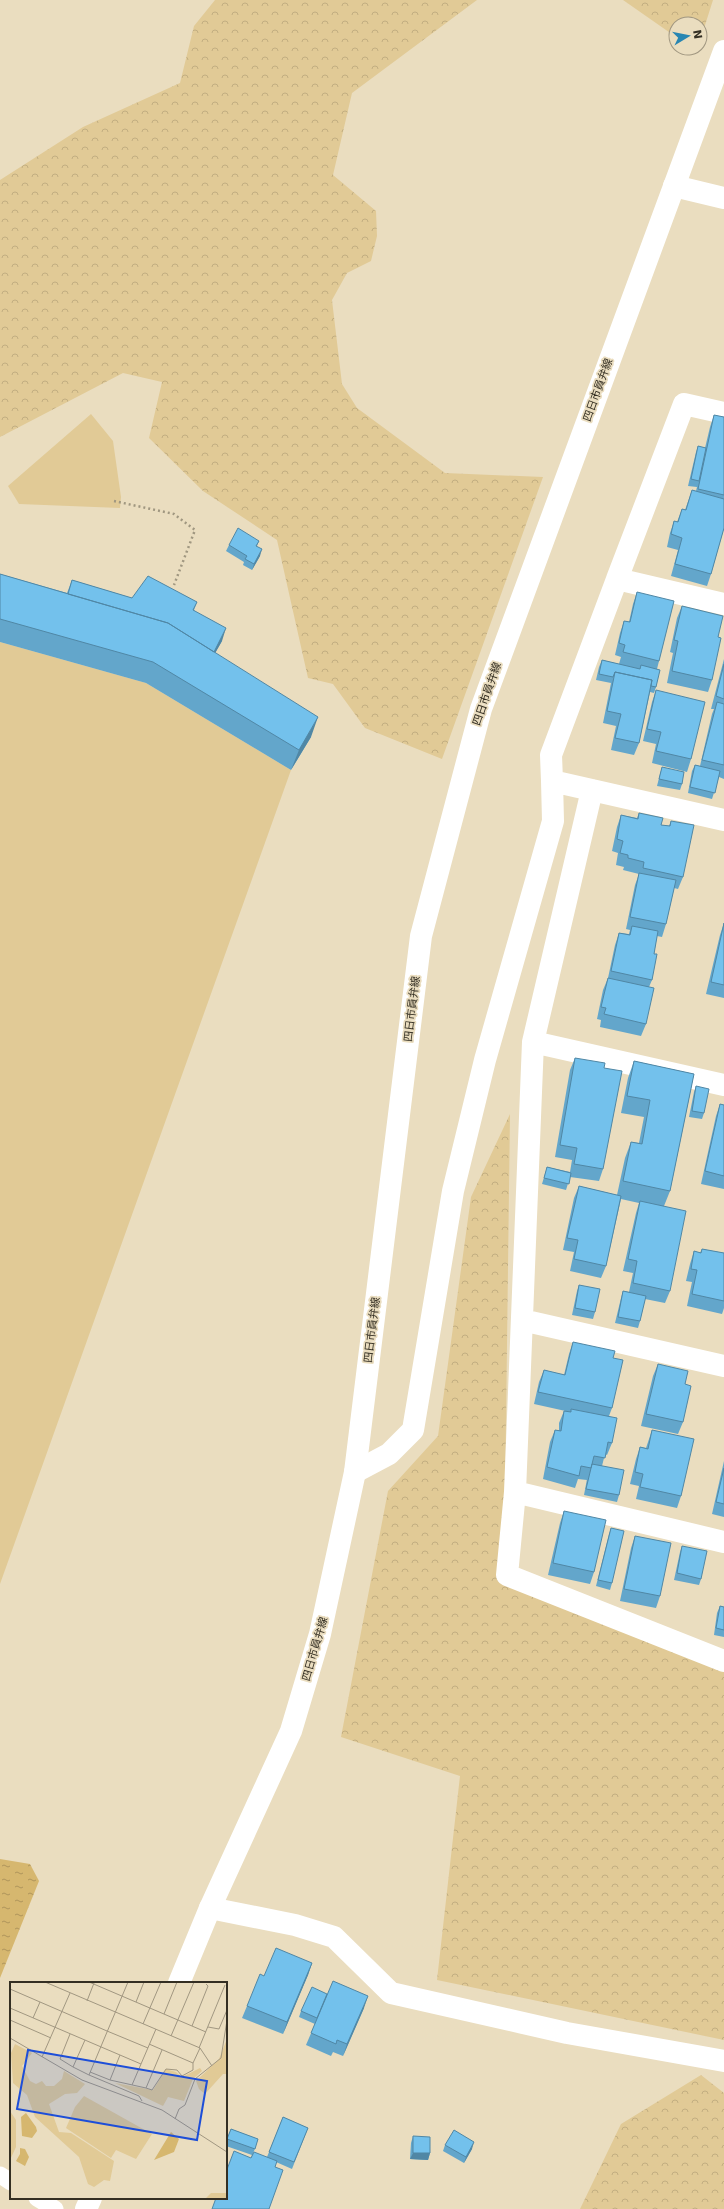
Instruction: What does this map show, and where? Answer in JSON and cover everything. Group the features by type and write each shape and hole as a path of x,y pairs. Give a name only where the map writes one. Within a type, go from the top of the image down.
{"street":[{"name":"四日市員弁線","path":"179,1982 210,1908 291,1731 320,1634 355,1472 421,936 481,709 724,51"},
{"path":"674,186 724,198"},
{"path":"355,1472 389,1454 413,1430 453,1191 485,1060 553,821 551,755 616,579 684,404 724,413"},
{"path":"616,579 724,604"},
{"path":"552,781 724,820"},
{"path":"592,790 533,1042 515,1492 507,1574 724,1661"},
{"path":"533,1042 724,1085"},
{"path":"522,1320 724,1366"},
{"path":"515,1492 724,1542"},
{"path":"210,1908 295,1925 334,1936 391,1993 567,2033 724,2061"},
{"path":"86,2209 91,2199"}],"lane":[{"path":"0,2175 10,2181"},
{"path":"39,2199 55,2209"}],"path":[{"path":"114,501 174,514 195,530 174,585"}],"green space":[{"path":"215,0 477,0 352,93 333,175 376,211 377,236 371,261 347,273 332,300 342,384 357,408 445,473 543,477 442,759 365,728 333,684 308,678 277,540 203,491 149,438 162,382 123,373 0,437 0,180 83,127 180,83 194,26"},
{"path":"623,0 713,0 708,16 668,16 668,31"},
{"path":"91,414 113,441 121,497 120,508 19,504 8,486"},
{"path":"0,642 146,683 291,770 0,1584"},
{"path":"510,1114 504,1577 724,1663 724,2040 437,1980 460,1776 341,1737 388,1491 438,1436 471,1197"},
{"path":"701,2075 724,2093 724,2209 580,2209 621,2124"}],"water":[{"path":"0,1859 30,1864 39,1881 0,1978"}],"building":[{"path":"714,415 724,417 724,495 698,489"},
{"path":"698,446 706,448 699,481 691,479"},
{"path":"692,490 724,499 724,528 711,574 675,564 682,538 671,534 674,521 678,522 682,509 686,510"},
{"path":"238,528 259,541 256,546 262,549 254,564 245,559 247,556 229,545"},
{"path":"0,574 168,623 318,717 299,750 153,662 0,619"},
{"path":"148,576 197,602 193,610 226,628 214,652 168,623 68,594 72,580 132,598"},
{"path":"637,592 674,601 659,661 623,652 625,645 619,643 624,621 630,622"},
{"path":"682,606 723,616 718,637 721,638 712,680 672,671 678,641 674,640"},
{"path":"602,660 640,669 641,665 660,670 656,687 651,686 652,680 615,672 613,677 599,674"},
{"path":"724,664 724,699 716,696"},
{"path":"615,672 652,680 639,743 615,738 621,714 607,711"},
{"path":"656,690 705,702 691,759 656,751 661,732 647,729"},
{"path":"717,702 724,704 724,765 702,760"},
{"path":"695,765 720,771 715,793 690,787"},
{"path":"662,767 684,772 682,784 659,779"},
{"path":"639,813 663,818 661,825 670,826 671,821 694,825 683,877 643,868 644,862 628,858 628,855 620,853 623,841 617,839 621,815 638,819"},
{"path":"639,873 676,880 666,924 630,917"},
{"path":"724,923 724,985 711,982"},
{"path":"632,926 658,931 654,954 657,954 652,980 611,971 619,933 630,935"},
{"path":"608,978 654,988 646,1024 604,1014 606,1008 601,1007"},
{"path":"575,1058 605,1063 604,1068 622,1071 603,1169 574,1164 577,1148 560,1145"},
{"path":"634,1061 694,1074 670,1191 623,1181 631,1142 642,1144 650,1100 627,1096"},
{"path":"696,1086 709,1089 704,1113 692,1111"},
{"path":"720,1104 724,1105 724,1176 705,1171"},
{"path":"547,1167 571,1173 569,1184 544,1178"},
{"path":"579,1186 621,1196 606,1266 574,1259 578,1240 567,1238"},
{"path":"640,1201 686,1211 670,1291 633,1283 637,1261 628,1259"},
{"path":"702,1249 724,1253 724,1301 692,1294 697,1270 691,1269 694,1251 701,1253"},
{"path":"579,1285 600,1289 595,1312 575,1308"},
{"path":"623,1291 646,1296 640,1321 618,1317"},
{"path":"573,1342 615,1351 613,1358 623,1360 612,1408 538,1392 544,1370 565,1375"},
{"path":"658,1364 688,1371 685,1384 691,1386 683,1422 646,1414"},
{"path":"571,1409 617,1418 612,1443 608,1442 605,1458 594,1456 591,1468 581,1466 579,1476 547,1467 555,1430 561,1431 564,1411 571,1412"},
{"path":"652,1430 694,1439 681,1496 640,1487 643,1474 635,1472 640,1447 648,1449"},
{"path":"592,1464 624,1470 619,1495 586,1489"},
{"path":"724,1468 724,1504 716,1502"},
{"path":"564,1511 606,1520 594,1572 553,1563"},
{"path":"611,1528 624,1531 612,1583 598,1580"},
{"path":"635,1536 671,1543 660,1596 624,1589"},
{"path":"682,1546 707,1551 701,1579 677,1573"},
{"path":"720,1606 724,1607 724,1630 716,1628"},
{"path":"276,1948 312,1963 287,2022 247,2006 260,1974 264,1976"},
{"path":"333,1981 368,1996 347,2044 337,2040 336,2044 311,2033"},
{"path":"312,1987 327,1994 317,2018 301,2011"},
{"path":"283,2117 308,2128 294,2162 269,2152"},
{"path":"231,2129 258,2139 255,2149 227,2139"},
{"path":"454,2130 474,2142 466,2157 445,2145"},
{"path":"413,2136 430,2137 430,2153 413,2153"},
{"path":"234,2151 251,2158 254,2152 277,2161 275,2167 283,2170 269,2209 212,2209 216,2199 227,2199 227,2169"}]}
